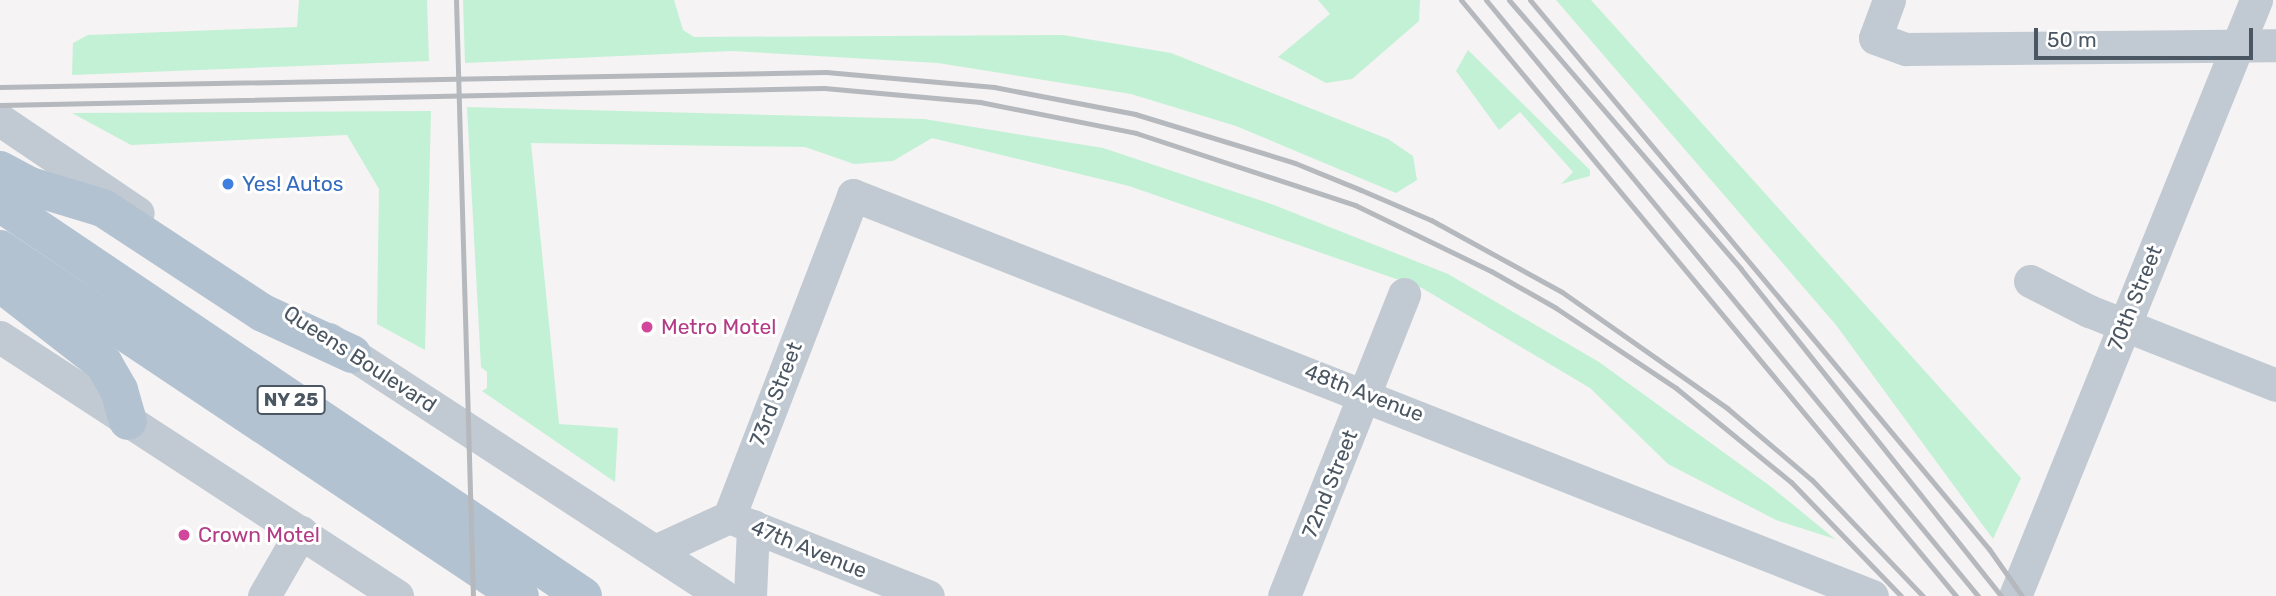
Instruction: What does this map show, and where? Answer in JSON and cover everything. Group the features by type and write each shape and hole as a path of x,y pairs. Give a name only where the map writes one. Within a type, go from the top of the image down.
{"main road":[{"path":"0,170 30,186 103,208 263,313 352,354"},
{"name":"NY 25","path":"0,203 583,596"},
{"name":"NY 25","path":"0,248 520,596"},
{"path":"0,282 104,365 119,390 128,421"}],"street":[{"path":"1889,0 1875,38 1906,49 2276,46"},
{"name":"70th Street","path":"2015,596 2256,0"},
{"name":"Queens Boulevard","path":"0,120 723,596"},
{"name":"48th Avenue","path":"853,195 1367,393 1872,596"},
{"name":"73rd Street","path":"750,596 741,521 853,195"},
{"path":"2030,281 2125,324 2276,385"},
{"name":"72nd Street","path":"1284,596 1367,393 1404,294"},
{"path":"0,337 397,596"},
{"path":"655,551 741,521"},
{"name":"47th Avenue","path":"741,521 928,596"},
{"path":"264,596 301,532"}],"green space":[{"path":"299,0 427,0 429,61 72,75 73,43 88,35 297,27"},
{"path":"463,0 674,0 683,30 694,37 1063,35 1171,53 1388,139 1413,156 1417,180 1396,193 1236,126 1131,94 938,63 732,51 465,63"},
{"path":"1318,0 1420,0 1419,21 1352,79 1326,83 1278,57 1330,14"},
{"path":"1556,0 1591,0 2021,478 1993,539 1836,325"},
{"path":"1468,50 1590,170 1590,176 1561,184 1573,172 1520,112 1499,130 1456,71"},
{"path":"467,107 924,119 1103,148 1274,205 1448,274 1599,362 1770,486 1835,539 1776,520 1668,464 1590,388 1422,288 1129,186 932,138 893,161 854,164 805,147 531,143 559,424 618,428 615,482 482,391 487,388 487,372 481,367"},
{"path":"431,111 425,350 377,324 379,189 347,135 131,145 72,113"}],"railway":[{"path":"456,0 473,596"},
{"path":"1461,0 1956,596"},
{"path":"1486,0 1978,596"},
{"path":"1509,0 1741,269 2001,596"},
{"path":"1530,0 1989,549 2022,596"},
{"path":"0,87 826,72 994,87 1135,114 1295,163 1361,190 1431,220 1562,292 1727,408 1812,480 1923,596"},
{"path":"0,105 824,88 980,102 1136,133 1355,205 1491,271 1556,308 1676,388 1791,482 1901,596"}],"place":[{"name":"Yes! Autos","path":"228,184"},
{"name":"Metro Motel","path":"647,327"},
{"name":"Crown Motel","path":"184,535"}]}
